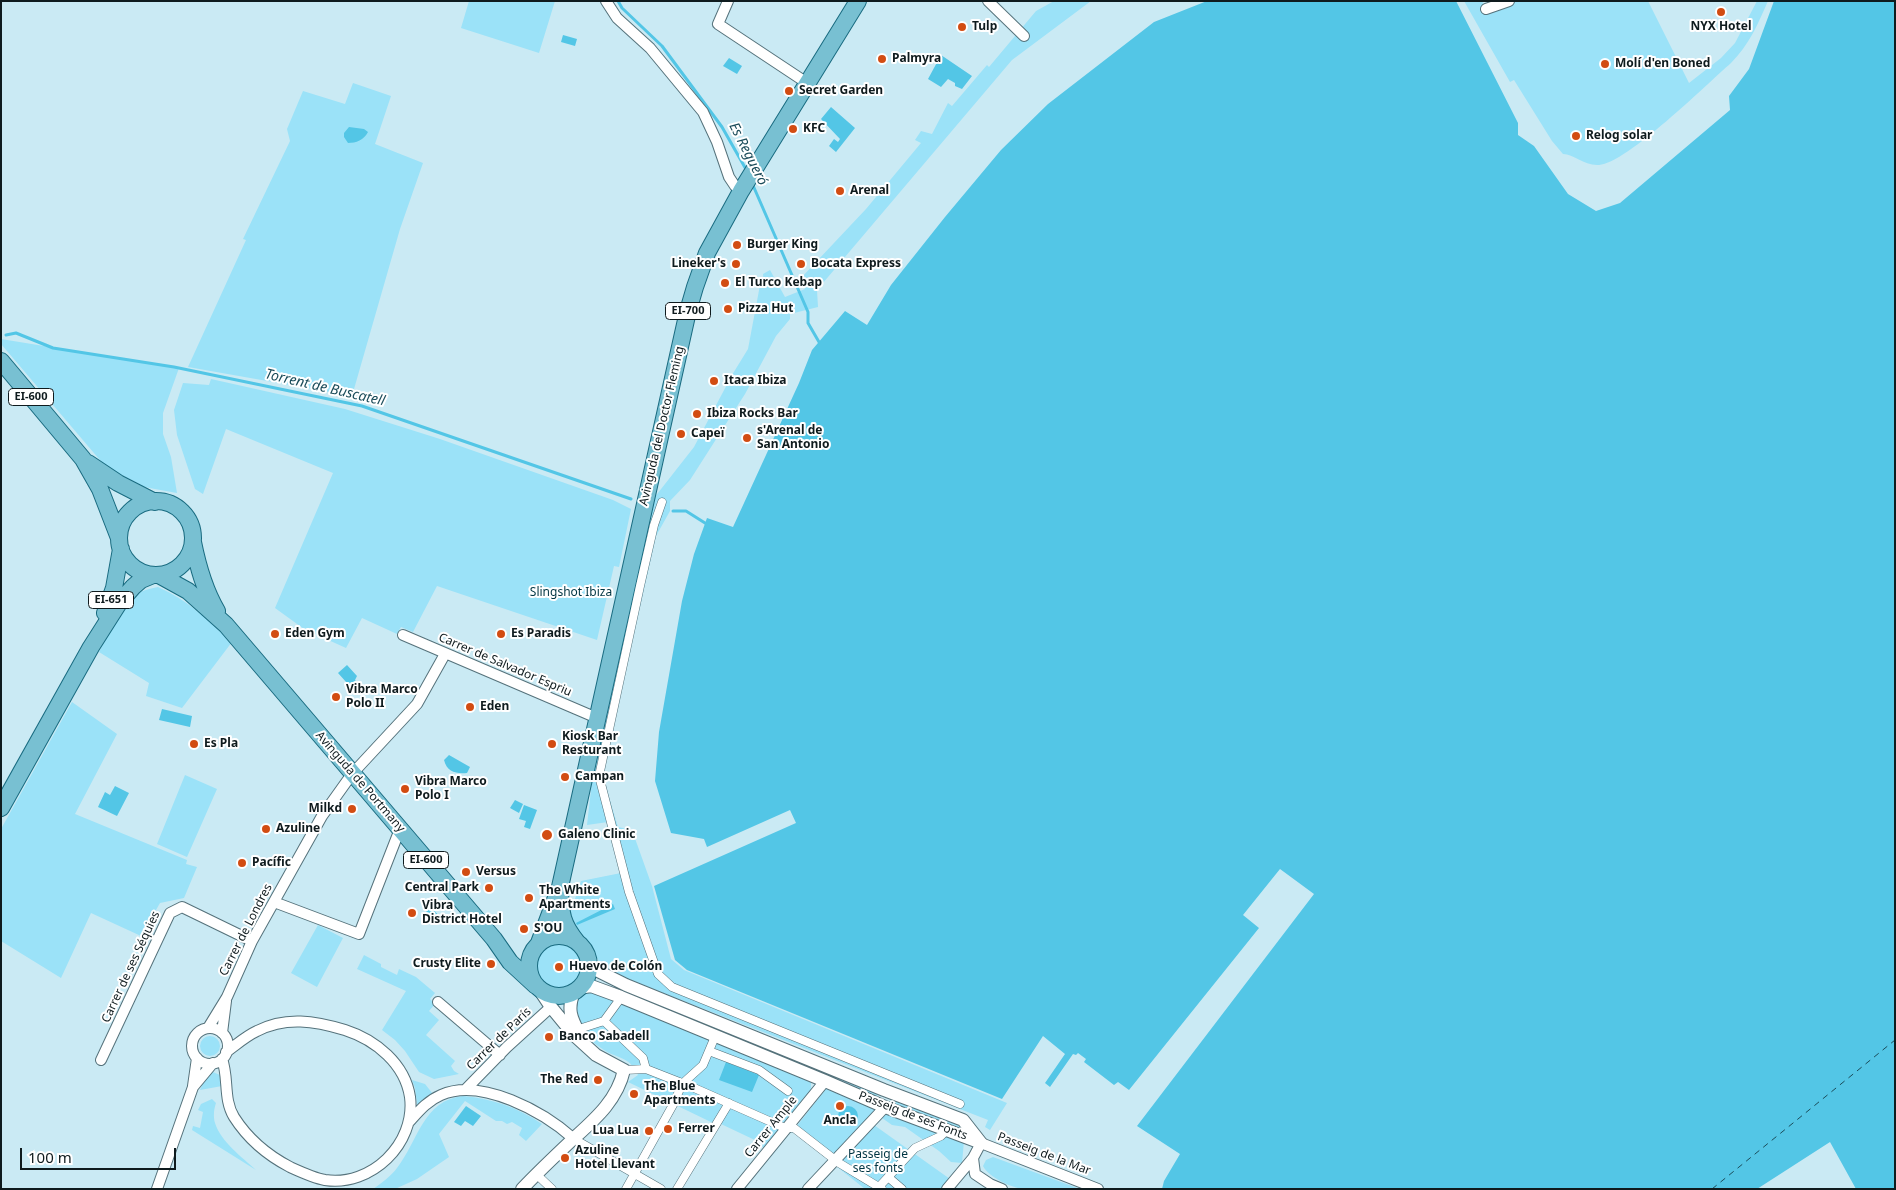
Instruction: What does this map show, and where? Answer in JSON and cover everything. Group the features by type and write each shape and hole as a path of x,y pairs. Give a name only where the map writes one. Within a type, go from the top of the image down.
{"main road":[{"name":"Avinguda del Doctor Fleming","path":"537,945 560,886 688,311 707,253 747,181 858,1"},
{"name":"EI-600","path":"1,361 83,459 100,489 128,562 146,574 156,575"},
{"name":"EI-600","path":"83,459 106,476 155,502 168,503 184,514 192,530 193,542"},
{"path":"120,544 122,525 130,513 141,505 155,502"},
{"path":"156,575 172,572 182,565 190,555 193,542"},
{"name":"Avinguda de Portmany","path":"193,542 205,587 226,625"},
{"name":"EI-651","path":"91,647 114,588 120,544"},
{"name":"EI-651","path":"1,808 91,647 126,594 141,580 156,575"},
{"name":"Avinguda de Portmany","path":"156,575 188,591 226,625 494,939 510,962 537,987"},
{"name":"Avinguda del Doctor Fleming","path":"560,886 561,914 564,923 577,942"},
{"path":"558,936 568,937 577,942 585,951 589,963 586,979 577,990 567,995 556,996 549,995 537,987 530,977 528,967 530,957 537,945 548,938 558,936"},
{"name":"Avinguda de Portmany","path":"494,939 512,950 526,950 537,945"}],"street":[{"path":"606,1 617,18 650,48 703,112 717,142 729,177 735,186 747,181"},
{"path":"728,1 718,24 807,83"},
{"path":"988,1 1024,36"},
{"path":"1486,9 1509,1"},
{"path":"662,502 654,525 599,776 629,892 658,974 672,987 960,1104"},
{"name":"Carrer de Salvador Espriu","path":"403,635 597,718"},
{"name":"Carrer de Londres","path":"208,1028 227,997 252,942 322,816 352,774 417,704 445,654"},
{"path":"274,902 359,934 400,829"},
{"name":"Carrer de ses Séquies","path":"101,1060 170,913 182,907 252,942"},
{"name":"Passeig de ses Fonts","path":"589,963 598,971 626,985 884,1090 963,1120 981,1143"},
{"name":"Passeig de ses Fonts","path":"577,990 591,986 599,989 885,1107 981,1143"},
{"path":"537,987 564,1025 596,1055 624,1070 646,1069 785,1128 794,1128 834,1159 880,1188 915,1148 944,1133"},
{"path":"577,990 570,1003 570,1014 585,1044"},
{"name":"Carrer de Londres","path":"222,1033 227,997"},
{"path":"582,1028 604,1021 620,1000"},
{"path":"438,1002 500,1054"},
{"name":"Carrer de París","path":"465,1090 500,1054 551,1007"},
{"path":"193,1087 202,1074 220,1058 255,1032 270,1024 298,1020 322,1023 350,1032 380,1048 395,1062 404,1077 410,1098 409,1122"},
{"path":"604,1021 643,1058 646,1069"},
{"path":"157,1189 193,1087 197,1058 192,1046 193,1039 196,1034 208,1028 216,1029 222,1033 228,1046 220,1058 204,1062 197,1058"},
{"path":"626,1189 674,1103 682,1084 703,1065 714,1039"},
{"path":"710,1051 759,1070 788,1091"},
{"path":"220,1058 226,1068 226,1093 234,1116 256,1144 278,1160 300,1172 325,1180 347,1184 383,1164 402,1138 409,1122 426,1103 441,1095 465,1090 490,1094 519,1103 537,1112 574,1138 661,1189"},
{"path":"825,1081 834,1069"},
{"path":"522,1189 608,1106 624,1070"},
{"name":"Carrer Ample","path":"739,1188 785,1128 825,1081"},
{"path":"808,1189 834,1159 885,1107 884,1090"},
{"path":"677,1189 729,1103"},
{"path":"947,1189 973,1158 981,1143"},
{"name":"Passeig de la Mar","path":"981,1143 1098,1189"},
{"path":"973,1158 975,1174"},
{"path":"536,1174 552,1189"},
{"path":"960,1175 975,1174 1002,1189"},
{"path":"888,1177 902,1189"}],"green space":[{"path":"469,1 555,1 539,53 461,28"},
{"path":"1054,1 1091,1 1012,60 817,290 818,307 790,314 790,319 776,336 745,394 690,480 670,501 670,511 656,536 602,774 618,827 632,830 652,886 671,959 684,970 1007,1103 990,1130 985,1127 988,1120 602,969 594,951 575,931 570,914 581,881 621,873 608,822 587,825 592,781 654,498 694,447 748,349 760,285 764,287 763,274 770,270 785,297 805,289 801,278 866,209 921,143 915,140 921,131 932,134 948,103 952,106 987,65 989,67 1036,11"},
{"path":"1464,1 1482,1 1486,10 1516,1 1648,1 1689,83 1721,58 1735,43 1757,1 1768,1 1748,42 1731,63 1647,137 1612,161 1594,165 1563,154 1552,141 1514,80 1510,82"},
{"path":"353,83 391,96 375,144 423,163 400,229 352,396 188,367 246,240 243,239 290,141 287,129 303,91 345,104"},
{"path":"1,339 179,368 163,413 163,434 171,457 177,493 144,487 105,466 1,344"},
{"name":"Slingshot Ibiza","path":"211,379 345,409 440,439 613,500 631,509 619,567 614,566 597,640 437,586 413,632 401,627 397,634 362,618 346,648 304,629 275,608 333,473 226,429 203,494 195,489 177,435 174,410 183,383 209,385"},
{"path":"158,587 188,604 232,642 182,708 146,696 149,683 99,652 113,623 127,602 144,590"},
{"path":"72,702 117,734 75,814 187,860 186,864 197,867 184,898 160,903 141,936 91,913 61,978 1,941 1,829"},
{"path":"185,775 217,789 187,857 157,844"},
{"path":"318,925 343,938 317,987 291,973"},
{"path":"554,943 564,943 578,953 582,966 578,979 572,985 564,989 554,989 540,979 536,971 536,961 546,947"},
{"path":"364,955 397,975 399,969 416,977 435,993 430,999 435,1004 429,1011 439,1020 426,1035 455,1061 451,1066 459,1074 434,1079 419,1072 405,1051 382,1030 406,991 357,969"},
{"path":"590,991 811,1080 811,1091 764,1149 759,1142 721,1124 715,1124 628,1082 638,1075 634,1068 626,1060 607,1052 595,1044 585,1034 579,1022 575,1001 581,995"},
{"path":"206,1036 214,1036 220,1042 220,1050 214,1056 206,1056 200,1050 200,1042"},
{"path":"213,1072 222,1076 222,1086 200,1090 206,1077"},
{"path":"839,1076 877,1091 878,1100 832,1081"},
{"path":"412,1080 425,1084 433,1094 419,1105 417,1104"},
{"path":"826,1089 877,1110 833,1155 796,1127"},
{"path":"463,1096 484,1099 504,1105 542,1124 526,1141 519,1135 522,1128 512,1122 507,1124 502,1121 496,1121 465,1101 439,1134 449,1157 417,1179 395,1189 373,1189 397,1168 430,1113 450,1099"},
{"path":"212,1099 216,1103 215,1123 222,1137 232,1149 256,1170 192,1130 193,1126 200,1128 203,1112 198,1110 201,1104"},
{"path":"897,1099 961,1122 970,1136 895,1106"},
{"name":"Passeig de ses fonts","path":"889,1112 964,1141 962,1163 951,1162 905,1127 892,1125 882,1118"},
{"name":"Passeig de ses fonts","path":"874,1125 950,1179 941,1189 865,1189 836,1166"},
{"path":"993,1157 1080,1189 1024,1189 1013,1187 995,1178 983,1166 986,1160"}],"shaded area":[{"path":"1207,1 1456,1 1518,123 1518,135 1534,146 1568,194 1596,211 1620,203 1730,110 1729,96 1749,69 1774,1 1895,1 1895,1189 1856,1189 1830,1142 1757,1189 1162,1189 1164,1181 1180,1154 1137,1126 1314,894 1280,869 1243,915 1259,928 1129,1090 1118,1082 1114,1085 1084,1062 1086,1059 1078,1053 1076,1055 1073,1054 1050,1087 1045,1083 1065,1054 1043,1036 1002,1099 687,970 675,960 654,886 796,823 790,810 707,847 704,839 671,833 655,781 659,732 682,601 694,554 707,518 733,527 799,383 812,350 845,311 867,325 891,285 945,217 1001,150 1048,104 1154,22"},
{"path":"563,35 577,39 575,46 561,42"},
{"path":"941,55 972,76 962,89 955,86 955,83 948,79 941,87 928,79"},
{"path":"729,58 742,66 737,74 723,66"},
{"path":"831,107 855,128 836,152 829,146 834,139 838,142 840,139 821,119"},
{"path":"349,127 364,129 368,132 360,140 348,143 344,133"},
{"path":"347,665 357,676 355,680 360,687 355,692 338,673"},
{"path":"162,709 192,716 190,727 159,720"},
{"path":"449,755 470,767 467,773 459,773 447,767 444,760"},
{"path":"115,786 129,793 117,816 98,807 105,792 110,795"},
{"path":"515,800 523,804 519,813 510,808"},
{"path":"524,805 537,810 530,829 524,827 526,821 519,819"},
{"path":"613,904 615,909 577,925 576,923"},
{"path":"431,907 442,919 437,924 426,912"},
{"path":"726,1062 759,1075 752,1092 719,1080"},
{"path":"466,1106 481,1116 473,1126 465,1121 461,1126 454,1122"},
{"path":"848,1106 855,1109 858,1116 855,1123 848,1126 841,1123 838,1116 841,1109"}],"waterway":[{"name":"Es Regueró","path":"618,1 622,8 662,46 722,127 747,171"},
{"name":"Es Regueró","path":"752,183 808,312 808,323 819,342"},
{"name":"Torrent de Buscatell","path":"6,335 16,333 53,348 174,367 362,406 631,499"},
{"name":"Torrent de Buscatell","path":"673,511 686,511 705,523"}],"ferry route":[{"path":"1712,1189 1895,1040"}],"place":[{"name":"NYX Hotel","path":"1721,12"},
{"name":"Tulp","path":"962,27"},
{"name":"Palmyra","path":"882,59"},
{"name":"Molí d'en Boned","path":"1605,64"},
{"name":"Secret Garden","path":"789,91"},
{"name":"KFC","path":"793,129"},
{"name":"Relog solar","path":"1576,136"},
{"name":"Arenal","path":"840,191"},
{"name":"Burger King","path":"737,245"},
{"name":"Lineker's","path":"736,264"},
{"name":"Bocata Express","path":"801,264"},
{"name":"El Turco Kebap","path":"725,283"},
{"name":"Pizza Hut","path":"728,309"},
{"name":"Itaca Ibiza","path":"714,381"},
{"name":"Ibiza Rocks Bar","path":"697,414"},
{"name":"Capeï","path":"681,434"},
{"name":"s'Arenal de San Antonio","path":"747,438"},
{"name":"Eden Gym","path":"275,634"},
{"name":"Es Paradis","path":"501,634"},
{"name":"Vibra Marco Polo II","path":"336,697"},
{"name":"Eden","path":"470,707"},
{"name":"Es Pla","path":"194,744"},
{"name":"Kiosk Bar Resturant","path":"552,744"},
{"name":"Campan","path":"565,777"},
{"name":"Vibra Marco Polo I","path":"405,789"},
{"name":"Milkd","path":"352,809"},
{"name":"Azuline","path":"266,829"},
{"name":"Galeno Clinic","path":"547,835"},
{"name":"Pacífic","path":"242,863"},
{"name":"Versus","path":"466,872"},
{"name":"Central Park","path":"489,888"},
{"name":"The White Apartments","path":"529,898"},
{"name":"Vibra District Hotel","path":"412,913"},
{"name":"S'OU","path":"524,929"},
{"name":"Crusty Elite","path":"491,964"},
{"name":"Huevo de Colón","path":"559,967"},
{"name":"Banco Sabadell","path":"549,1037"},
{"name":"The Red","path":"598,1080"},
{"name":"The Blue Apartments","path":"634,1094"},
{"name":"Ancla","path":"840,1106"},
{"name":"Ferrer","path":"668,1129"},
{"name":"Lua Lua","path":"649,1131"},
{"name":"Azuline Hotel Llevant","path":"565,1158"}]}
